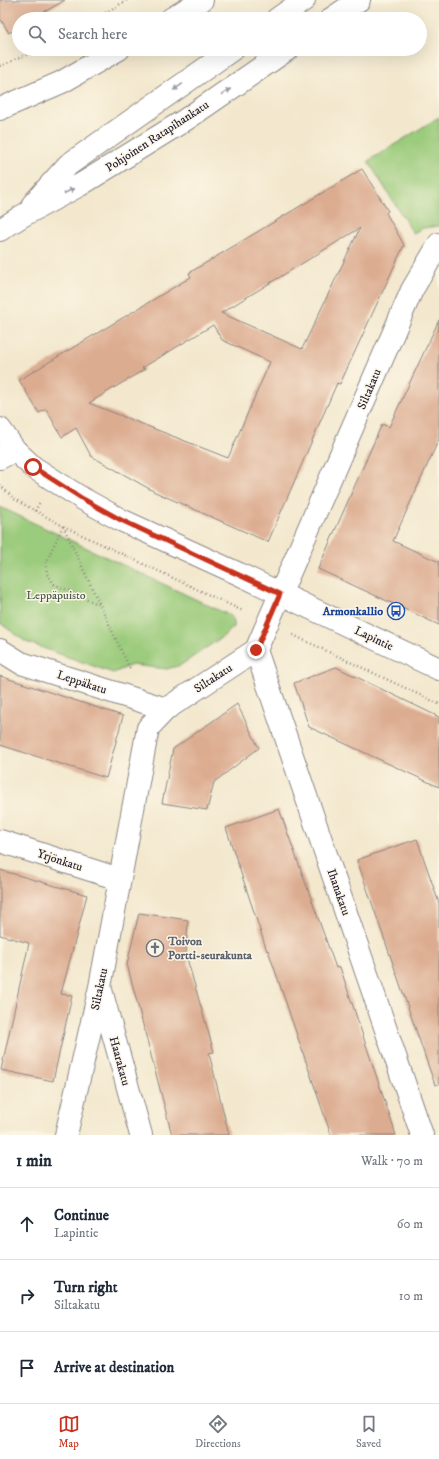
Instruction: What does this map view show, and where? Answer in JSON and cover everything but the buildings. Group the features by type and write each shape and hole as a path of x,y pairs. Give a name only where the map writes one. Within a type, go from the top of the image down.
{"street":[{"path":"182,12 202,0"},
{"path":"287,12 304,0"},
{"path":"341,12 359,0"},
{"path":"0,109 62,82 107,56"},
{"name":"Pohjoinen Ratapihankatu","path":"22,216 68,166 223,56"},
{"name":"Pohjoinen Ratapihankatu","path":"0,230 22,216 80,185 179,124 278,56"},
{"name":"Siltakatu","path":"66,1135 100,987 148,728 166,709 256,650 412,290 439,244"},
{"name":"Lapintie","path":"0,429 8,454 33,467 83,499 121,520 439,669"},
{"name":"Leppäkatu","path":"0,650 21,663 166,709"},
{"name":"Ihanakatu","path":"256,650 422,1135"},
{"name":"Yrjönkatu","path":"0,841 119,879"},
{"name":"Haarakatu","path":"100,987 141,1135"}],"path":[{"path":"107,12 125,0"},
{"path":"0,66 24,56"},
{"path":"0,485 14,499 63,526 439,704"},
{"path":"63,526 132,673"},
{"path":"63,526 46,562 47,574 54,584 100,605"}],"green space":[{"path":"439,117 439,226 423,228 413,233 368,161"},
{"name":"Leppäpuisto","path":"0,507 231,616 234,621 234,627 225,635 181,665 167,669 132,665 113,673 26,642 0,623"}],"place":[{"name":"Armonkallio","path":"396,611"},
{"name":"Toivon Portti-seurakunta","path":"155,948"}],"route":[{"path":"33,467 83,499 121,520 280,594 256,650"}]}
